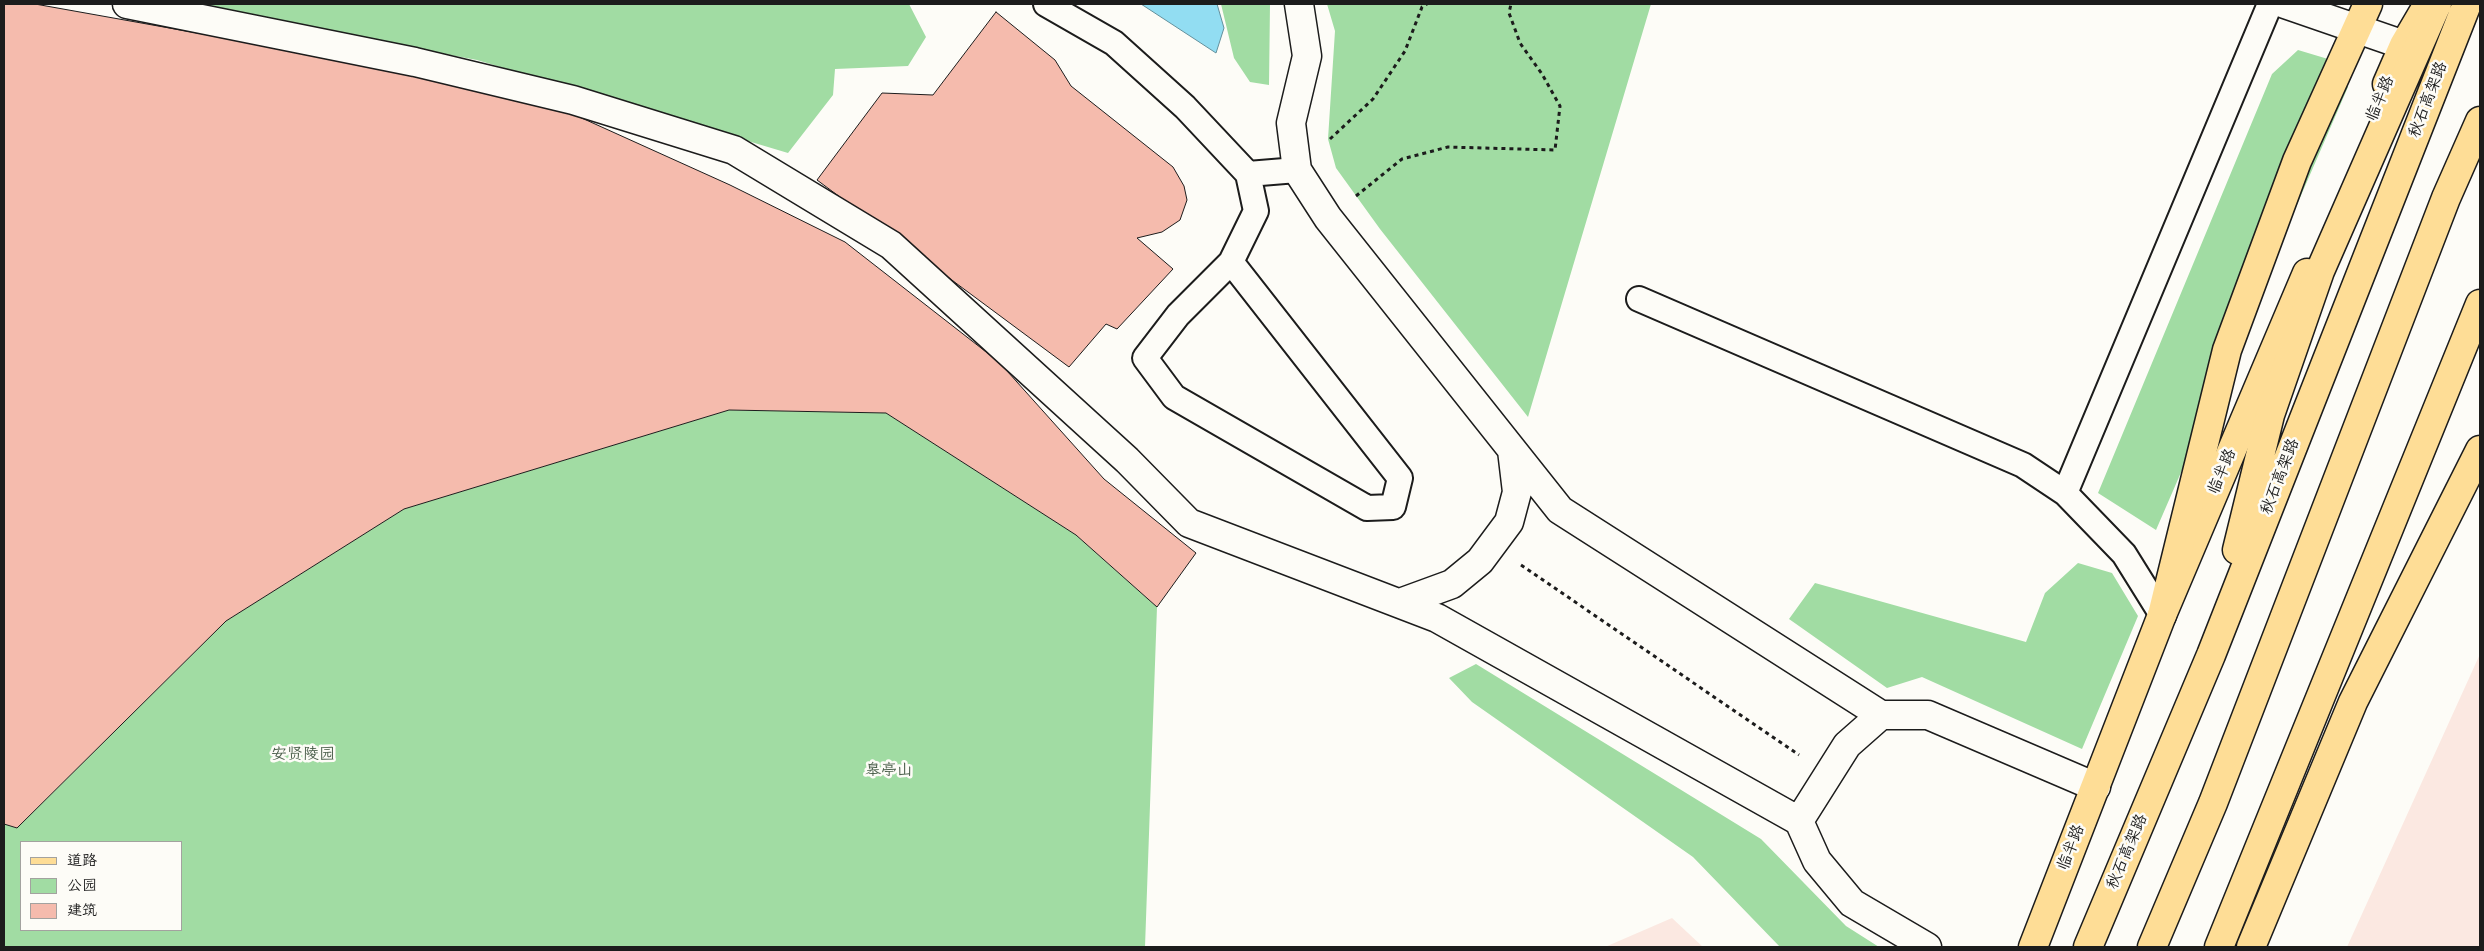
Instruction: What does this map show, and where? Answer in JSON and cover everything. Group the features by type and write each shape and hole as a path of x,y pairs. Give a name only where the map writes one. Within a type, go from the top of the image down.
{"main road":[{"path":"2162,615 2227,350 2297,161 2368,4"},
{"name":"临半路","path":"2033,947 2162,615 2404,45 2429,4"},
{"path":"2211,655 2270,415 2316,280 2437,4"},
{"name":"秋石高架路","path":"2088,947 2211,655 2467,4"},
{"path":"2152,947 2213,803 2446,198 2480,122"},
{"path":"2224,944 2480,304"},
{"path":"2251,947 2353,702 2480,450"}],"street":[{"path":"127,4 471,76 572,100 734,150 891,245 1127,460 1190,523 1438,618 1800,821 1816,861 1852,903 1927,947"},
{"path":"1299,4 1307,56 1291,123 1296,170 1328,218 1560,510 1881,715 1928,715 2096,787"},
{"path":"2286,4 2404,45"},
{"path":"1400,604 1452,584 1480,561 1509,522 1517,492 1512,450"},
{"path":"1800,821 1847,745 1881,715"}],"lane":[{"path":"1046,4 1114,43 1185,107 1248,174 1256,210 1231,262 1178,315 1144,358 1174,397 1366,508 1393,507 1400,478 1231,262"},
{"path":"2065,493 2270,4"},
{"path":"1248,174 1296,170"},
{"path":"1639,299 2023,464 2065,493 2124,554 2162,615"}],"path":[{"path":"1296,170 1373,99 1405,51 1421,6 1427,4"},
{"path":"1328,218 1402,159 1448,147 1555,150 1560,106 1542,74 1520,43 1509,13 1510,4"},
{"path":"1492,545 1828,775"}],"shaded area":[{"path":"2480,654 2480,947 2347,947"},
{"path":"1672,918 1703,947 1605,947"}],"green space":[{"path":"176,4 909,4 926,37 908,66 835,69 833,95 788,153 477,60"},
{"path":"1221,4 1270,4 1269,85 1250,82 1234,58"},
{"path":"1327,4 1651,4 1528,417 1380,229 1336,168 1328,139 1335,31"},
{"path":"2298,50 2328,59 2348,87 2156,530 2098,493 2272,74"},
{"path":"729,410 886,413 1076,535 1157,607 1145,947 4,947 4,824 17,828 226,621 404,509"},
{"path":"2078,563 2112,573 2138,616 2082,749 1922,677 1887,688 1789,619 1815,583 2026,642 2045,593"},
{"path":"1476,664 1761,839 1846,926 1879,947 1780,947 1693,857 1472,702 1449,678"}],"water":[{"path":"1141,4 1217,4 1224,28 1216,53"}],"building":[{"path":"4,4 35,4 522,91 730,185 845,242 999,362 1104,479 1196,553 1157,607 1076,535 886,413 729,410 404,509 226,621 17,828 4,824"},
{"path":"996,12 1055,60 1071,86 1173,167 1184,186 1187,200 1180,220 1162,232 1137,238 1173,269 1117,329 1106,324 1069,367 817,180 882,93 933,95"}],"park label":[{"name":"安贤陵园","path":"303,756"},
{"name":"皋亭山","path":"889,772"}]}
